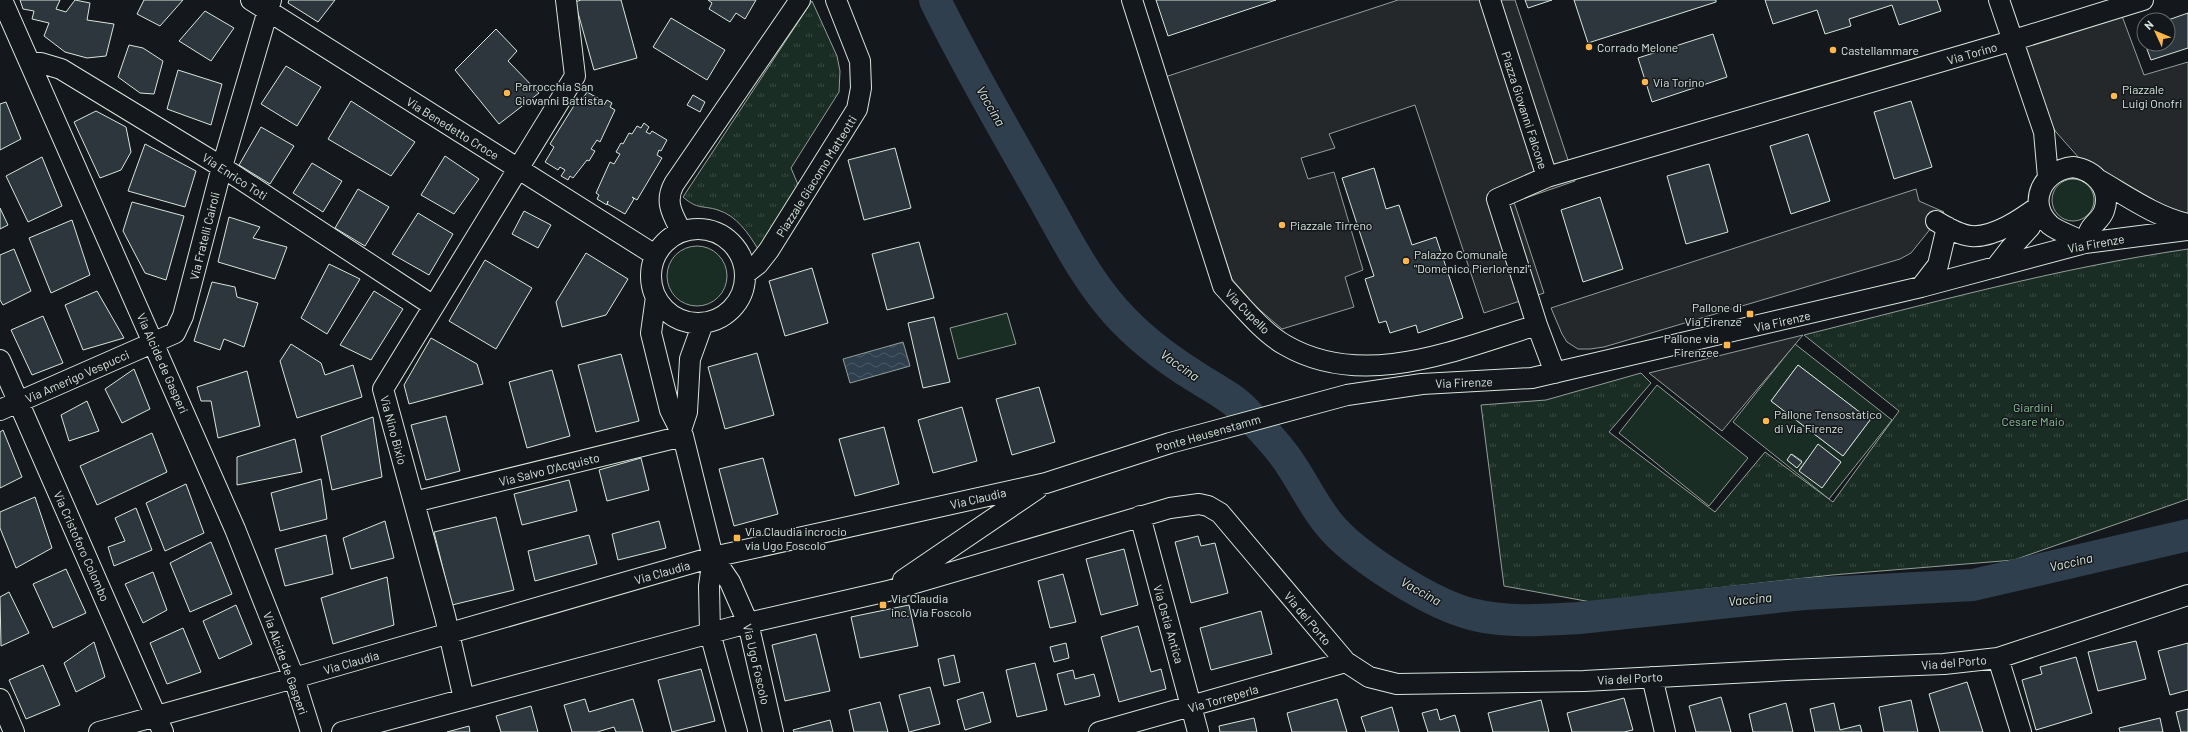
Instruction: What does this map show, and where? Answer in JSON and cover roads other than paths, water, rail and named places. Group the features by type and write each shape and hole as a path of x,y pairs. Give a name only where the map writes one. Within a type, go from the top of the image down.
{"street":[{"name":"Via Alcide de Gasperi","path":"2,0 235,529 294,678 311,732"},
{"name":"Via Benedetto Croce","path":"251,0 269,6 655,255"},
{"path":"681,231 669,206 669,197 674,184 800,0"},
{"name":"Piazzale Giacomo Matteotti","path":"745,274 758,264 769,250 857,109 861,88 860,61 836,0"},
{"name":"Via Cupello","path":"1132,0 1223,286 1254,319 1284,345 1320,360 1352,366 1385,364 1421,360 1537,325"},
{"name":"Piazza Giovanni Falcone","path":"1490,0 1547,177 1497,199 1537,325 1555,373"},
{"path":"1999,0 2011,41 2044,132 2048,177 2039,196 2039,206 2043,217 2050,225 2085,243 2091,228 2099,220 2104,211 2105,195 2099,180"},
{"name":"Via Torino","path":"1547,177 2011,41 2142,0"},
{"name":"Via Nino Bixio","path":"464,698 449,634 383,389 432,305 575,76 565,1"},
{"name":"Via Fratelli Cairoli","path":"154,343 175,332 183,316 222,167 269,6"},
{"name":"Via Enrico Toti","path":"30,63 41,63 61,69 222,167 432,305"},
{"path":"2044,132 2073,167"},
{"path":"2048,177 2064,168 2083,168 2099,180 2151,210 2177,222 2188,224"},
{"path":"1921,287 1938,265 1941,224 1971,236 1993,232 2013,224 2039,206"},
{"path":"1996,268 2010,249 2030,227 2039,206"},
{"path":"696,228 711,230 724,236 735,246 742,259 745,274 744,288 738,301 729,312 717,319 703,323 689,322 675,317 664,309 656,297 652,284 651,269 655,255 666,241 681,231 696,228"},
{"name":"Via Firenze","path":"1372,390 1422,384 1500,381 1555,373 1921,287 2085,243 2188,230"},
{"name":"Via Ugo Foscolo","path":"656,297 651,333 670,410 682,433 713,557 730,582 748,622 773,732"},
{"path":"682,433 687,412 690,359 703,323"},
{"name":"Via Amerigo Vespucci","path":"9,406 154,343"},
{"name":"Via Cristoforo Colombo","path":"0,360 9,406 152,704 160,724"},
{"name":"Ponte Heusenstamm","path":"1046,483 1170,443 1347,395 1372,390"},
{"name":"Via Salvo D'Acquisto","path":"414,502 682,433"},
{"name":"Via Claudia","path":"100,732 160,724 294,678 713,557 1046,483"},
{"name":"Via Claudia","path":"888,590 1046,483"},
{"name":"Via del Porto","path":"1140,516 1191,504 1208,506 1220,513 1346,662 1369,677 1397,684 1584,681 1944,664 1998,658 2188,595"},
{"name":"Via Claudia","path":"342,732 748,622 888,590 1140,516"},
{"name":"Via Ostia Antica","path":"1140,516 1198,732"},
{"name":"Via Ugo Foscolo","path":"713,557 709,586 710,633 737,732"},
{"path":"1998,658 2022,732"},
{"name":"Via Torreperla","path":"1099,732 1192,707 1346,662"},
{"path":"1652,677 1665,732"},
{"path":"0,699 14,732"}],"water":[{"path":"903,342 910,366 850,383 843,359"}],"waterway":[{"name":"Vaccina","path":"935,0 972,71 1073,251 1103,297 1115,311 1143,339 1185,370 1229,397 1241,407 1271,438 1284,455 1328,523 1356,550 1417,591 1458,610 1488,618 1540,620 1579,618 1804,594 1973,585 2188,535"}],"place":[{"name":"Corrado Melone","path":"1589,47"},
{"name":"Castellammare","path":"1833,50"},
{"name":"Via Torino","path":"1645,82"},
{"name":"Parrocchia San Giovanni Battista","path":"507,93"},
{"name":"Piazzale Luigi Onofri","path":"2114,96"},
{"name":"Piazzale Tirreno","path":"1282,225"},
{"name":"Palazzo Comunale \"Domenico Pierlorenzi\"","path":"1406,261"},
{"name":"Pallone di Via Firenze","path":"1750,314"},
{"name":"Pallone via Firenzee","path":"1727,345"},
{"name":"Pallone Tensostatico di Via Firenze","path":"1766,421"},
{"name":"Via Claudia incrocio via Ugo Foscolo","path":"737,538"},
{"name":"Via Claudia inc. Via Foscolo","path":"883,605"}],"park label":[{"name":"Giardini Cesare Maio","path":"2033,414"}]}
